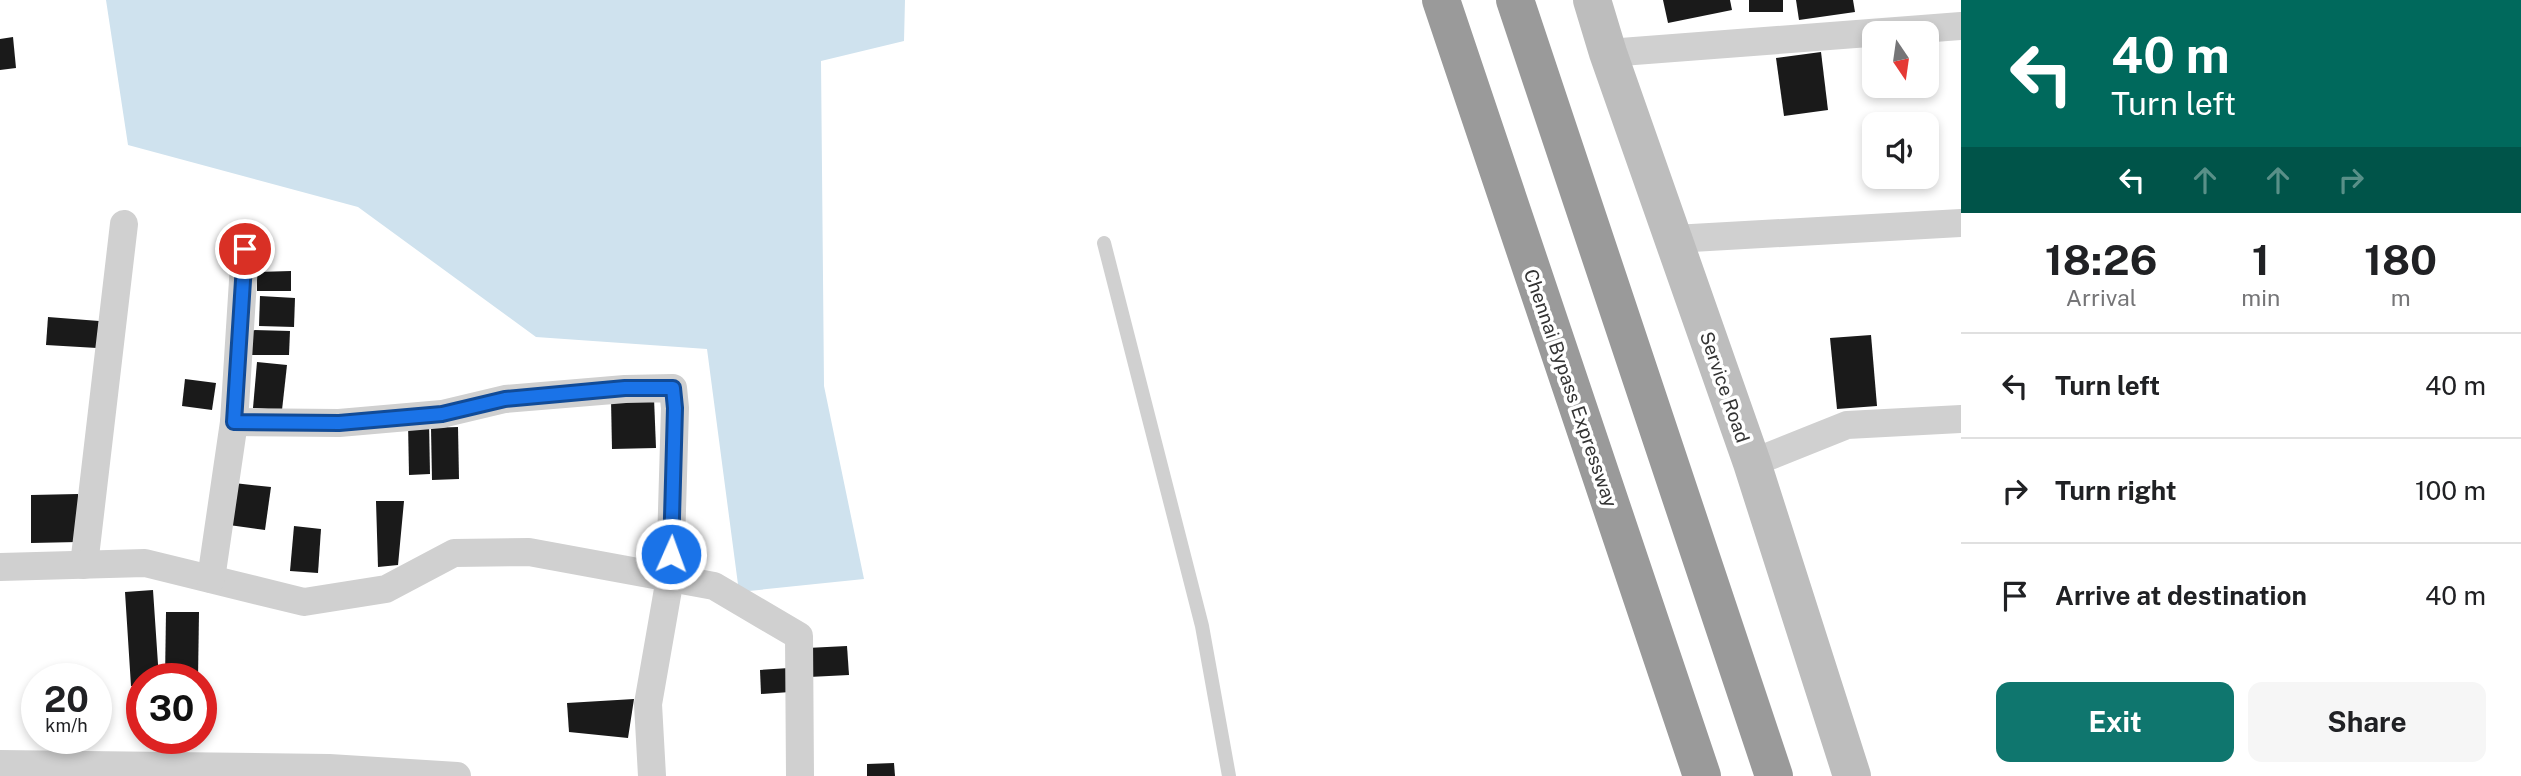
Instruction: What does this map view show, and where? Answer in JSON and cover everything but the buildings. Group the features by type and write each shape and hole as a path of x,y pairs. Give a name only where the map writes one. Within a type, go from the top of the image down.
{"highway":[{"name":"Chennai Bypass Expressway","path":"1441,0 1702,776"},
{"path":"1515,0 1774,776"}],"street":[{"name":"Service Road","path":"1592,0 1608,53 1752,463 1852,776"},
{"path":"1608,53 1961,26"},
{"path":"1674,239 1961,223"},
{"path":"84,565 124,224"},
{"path":"211,579 234,422 245,249"},
{"path":"234,422 339,423 442,414 505,399 625,388 673,388 675,408 670,578 648,704 652,776"},
{"path":"1752,463 1847,425 1961,419"},
{"path":"0,567 145,563 304,602 386,589 454,553 529,552 714,586 799,636 800,776"},
{"path":"0,764 329,768 457,776"}],"lane":[{"path":"1104,243 1202,626 1229,776"}],"water":[{"path":"106,0 905,0 904,41 821,61 824,386 864,579 739,592 707,349 536,337 358,207 128,145"}],"route":[{"path":"245,249 234,422 339,423 442,414 505,399 625,388 673,388 675,408 671,554"}]}
